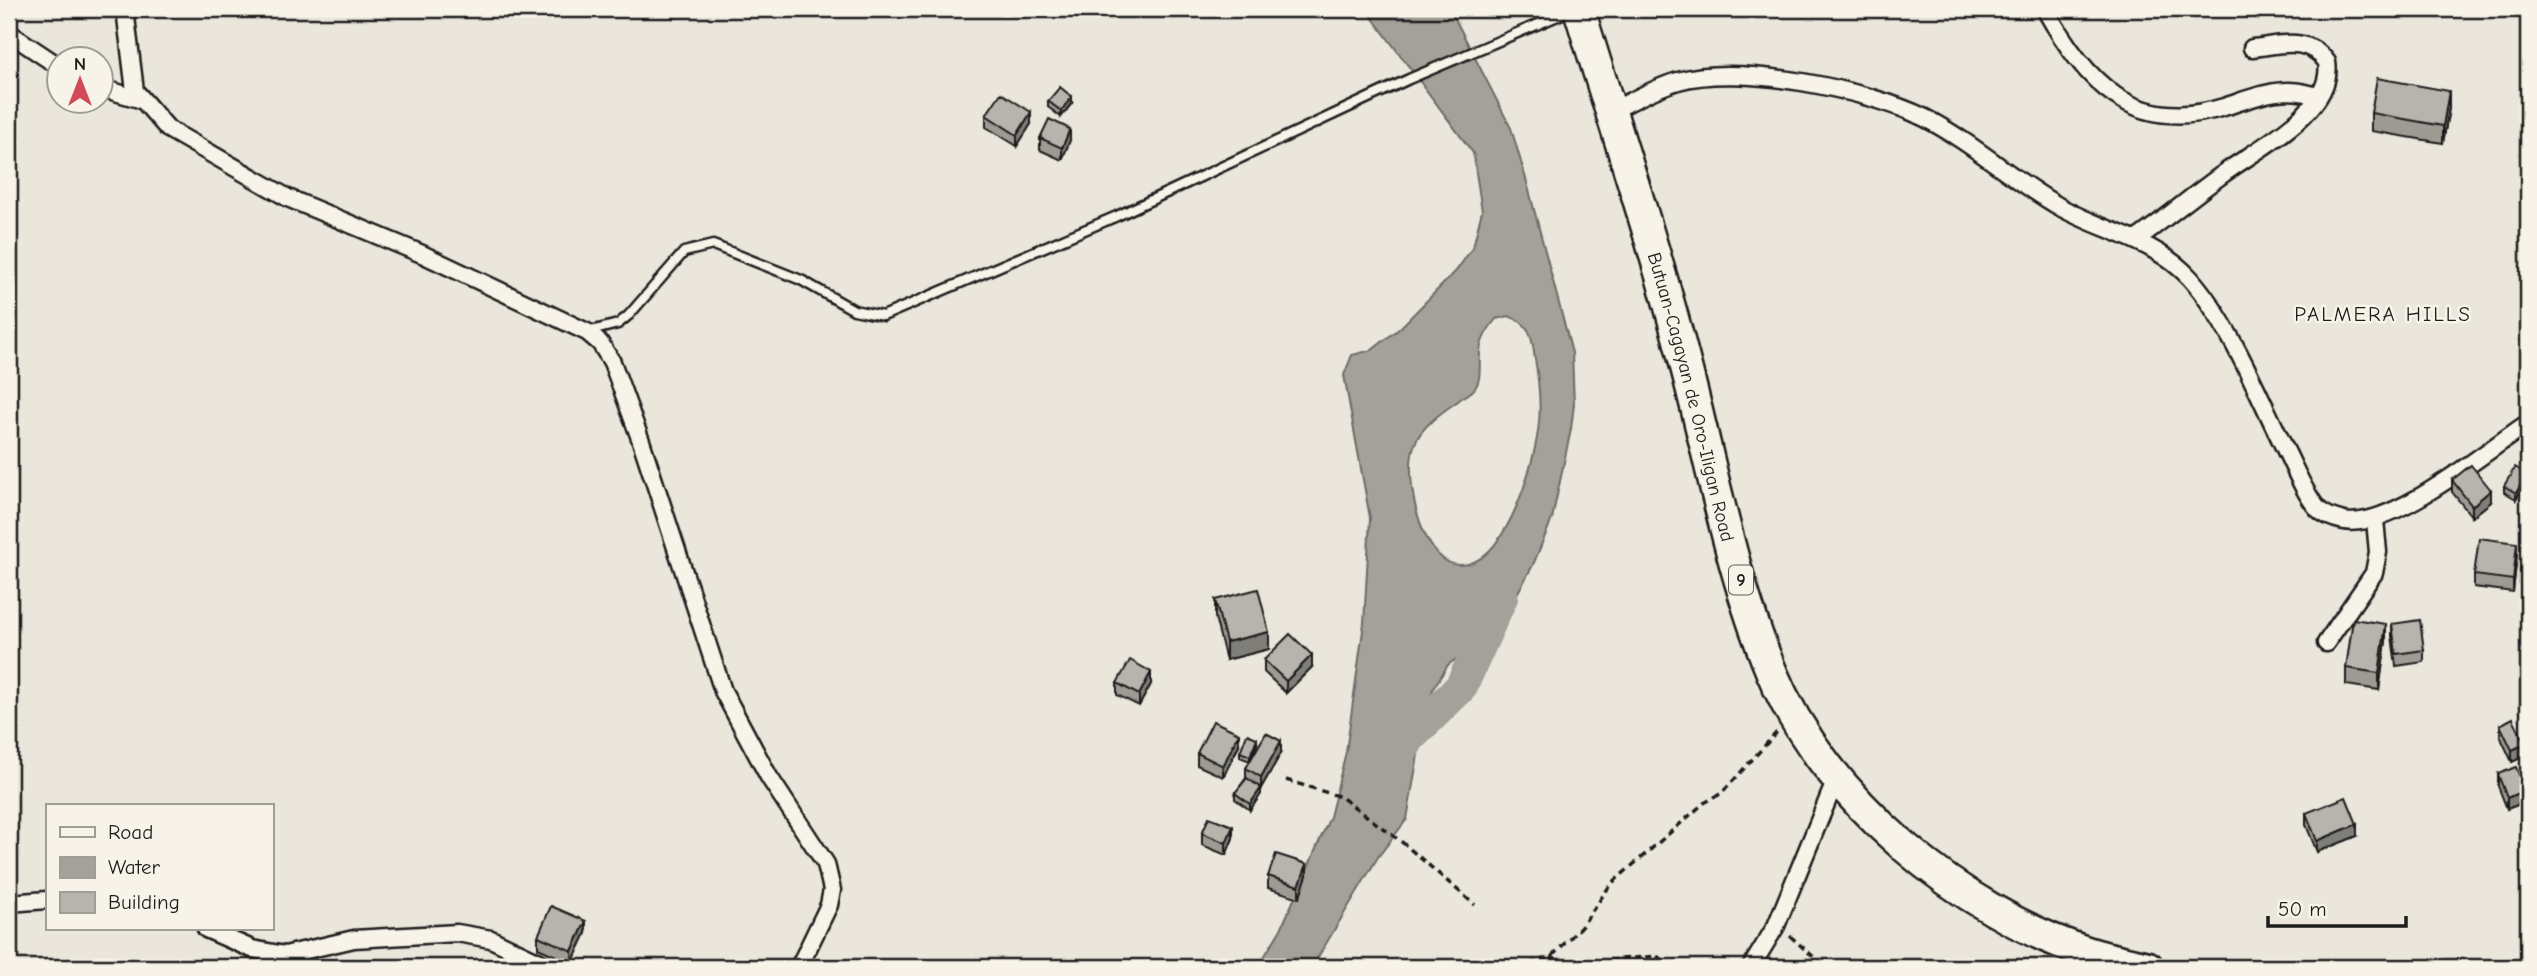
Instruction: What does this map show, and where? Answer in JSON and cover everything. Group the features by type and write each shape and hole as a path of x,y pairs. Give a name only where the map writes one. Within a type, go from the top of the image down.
{"highway":[{"name":"Butuan-Cagayan de Oro-Iligan Road","path":"1579,9 1656,252 1748,609 1772,674 1792,715 1861,810 1894,840 1966,893 2012,920 2088,953 2140,966"}],"street":[{"path":"125,9 132,82 139,99 168,129 288,198 422,254 587,332 600,343 612,362 641,441 723,691 769,777 826,864 832,890 829,905 799,967"},
{"path":"2045,9 2071,51 2098,83 2131,106 2158,113 2190,115 2262,94 2296,91 2318,97"},
{"path":"9,33 46,58"},
{"path":"2137,239 2227,170 2286,132 2318,97 2329,72 2327,62 2319,51 2303,43 2252,48"},
{"path":"1610,112 1681,80 1734,75 1803,82 1854,94 1924,117 1971,145 2019,183 2069,212 2137,239 2168,259 2189,277 2214,309 2319,510 2346,522 2375,520 2430,490 2528,423"},
{"path":"116,92 139,99"},
{"path":"2326,643 2374,573 2378,552 2375,520"},
{"path":"1751,967 1776,926 1837,777"},
{"path":"9,903 46,900"},
{"path":"208,930 252,949 285,955 354,939 457,933 491,939 550,967"}],"lane":[{"path":"587,332 618,324 629,315 684,251 713,244 801,280 854,310 883,316 1117,216 1409,79 1574,9"}],"path":[{"path":"1518,967 1551,957 1581,927 1611,884 1704,803 1733,783 1792,715"},
{"path":"1286,780 1342,797 1475,905"},
{"path":"1776,926 1825,967"},
{"path":"1551,957 1567,964 1657,956 1670,967"}],"water":[{"path":"1366,9 1450,9 1511,128 1572,353 1574,404 1552,519 1533,565 1506,614 1490,633 1448,665 1434,687 1426,708 1407,819 1378,857 1312,967 1258,967 1281,929 1330,817 1346,752 1364,623 1370,518 1344,375 1352,355 1372,350 1400,328 1456,271 1473,247 1482,211 1473,153","holes":["1509,316 1520,321 1528,330 1532,341 1539,388 1537,439 1518,503 1496,543 1483,557 1468,564 1452,564 1439,555 1428,540 1420,521 1411,479 1414,446 1421,432 1432,420 1475,388 1485,334 1496,319"]}],"building":[{"path":"2377,78 2449,91 2443,126 2371,113"},
{"path":"1060,87 1072,97 1061,111 1048,101"},
{"path":"1001,93 1031,112 1017,135 986,115"},
{"path":"1049,119 1070,129 1062,148 1040,138"},
{"path":"2471,465 2491,490 2472,506 2452,480"},
{"path":"2515,467 2527,474 2516,493 2504,486"},
{"path":"2479,538 2517,543 2513,580 2474,575"},
{"path":"1258,589 1269,632 1226,642 1215,600"},
{"path":"2353,619 2386,624 2379,673 2346,668"},
{"path":"2420,620 2424,650 2396,654 2392,624"},
{"path":"1290,634 1312,655 1286,681 1264,660"},
{"path":"1130,660 1151,672 1139,695 1117,683"},
{"path":"2513,718 2525,744 2512,750 2500,725"},
{"path":"1213,721 1239,733 1223,766 1197,753"},
{"path":"1266,733 1281,741 1261,777 1246,768"},
{"path":"1247,734 1257,738 1250,756 1240,752"},
{"path":"2516,767 2525,790 2507,798 2498,774"},
{"path":"1247,778 1261,788 1250,804 1235,793"},
{"path":"2346,797 2357,824 2317,841 2306,813"},
{"path":"1209,817 1233,826 1226,843 1202,833"},
{"path":"1276,854 1307,864 1299,886 1268,876"},
{"path":"551,906 586,921 572,951 538,936"}],"waterway":[{"path":"1398,757 1410,737 1461,687 1502,596"}],"district":[{"name":"PALMERA HILLS","path":"2383,314"}]}
